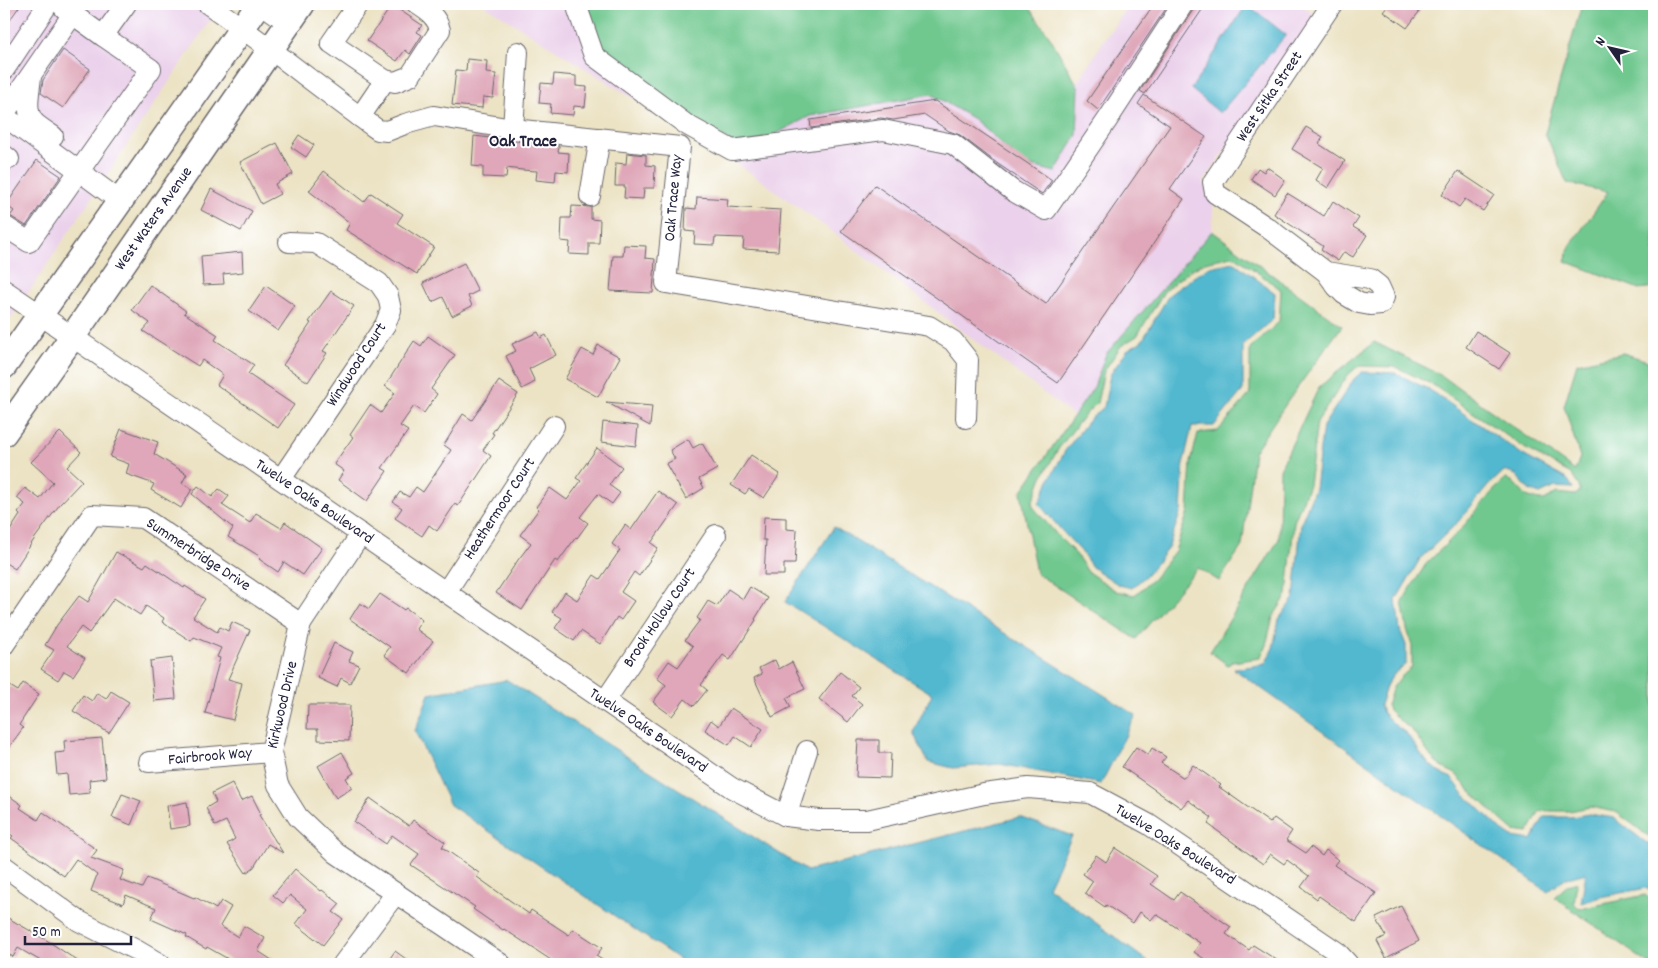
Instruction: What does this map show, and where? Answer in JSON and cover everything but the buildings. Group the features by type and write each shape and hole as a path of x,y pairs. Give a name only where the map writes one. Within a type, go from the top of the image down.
{"main road":[{"path":"4,366 242,28 261,4"},
{"name":"West Waters Avenue","path":"4,433 295,14"}],"street":[{"path":"4,70 48,4"},
{"path":"103,36 126,4"},
{"name":"Oak Trace Way","path":"208,4 271,48 290,66 378,130 387,131 434,116 513,128 680,147 666,283 929,326 952,342 968,360 966,418"},
{"path":"261,4 295,14"},
{"path":"358,4 331,43 386,80 395,82 410,76 440,30 439,23 428,11 417,4"},
{"path":"577,4 594,56 687,125 732,150 883,130 953,144 1013,192 1046,210 1108,119 1182,4"},
{"name":"West Sitka Street","path":"1323,7 1213,182 1215,193 1268,228 1326,272"},
{"path":"4,226 29,242 84,165 151,70 66,9 32,74 4,115 84,165"},
{"path":"513,128 518,52"},
{"path":"32,74 28,104 29,115 34,123 84,165 120,201"},
{"path":"360,116 386,80"},
{"path":"590,196 600,138"},
{"name":"Windwood Court","path":"281,479 385,326 391,310 388,296 379,283 316,243 288,242"},
{"name":"Twelve Oaks Boulevard","path":"4,290 732,788 786,816 818,820 867,820 984,794 1028,788 1090,793 1148,824 1337,952 1348,964"},
{"name":"Heathermoor Court","path":"446,592 554,426"},
{"name":"Summerbridge Drive","path":"4,645 92,515 143,518 301,624"},
{"name":"Kirkwood Drive","path":"361,534 301,624 271,752 278,785 298,817 336,853 501,964"},
{"name":"Brook Hollow Court","path":"605,701 716,535"},
{"path":"786,816 807,750"},
{"name":"Fairbrook Way","path":"149,762 271,752"},
{"path":"4,866 131,957 160,964"},
{"path":"343,964 396,893"}],"shaded area":[{"path":"4,4 195,4 213,16 26,296 4,281"},
{"path":"483,4 587,4 594,29 745,150 810,116 931,94 974,119 1024,164 1079,88 1077,84 1104,40 1130,4 1299,4 1315,15 1203,183 1214,191 1212,231 1106,354 1094,387 1074,416 830,230 741,166"},
{"path":"4,299 18,308 4,329"}],"green space":[{"path":"587,4 1027,4 1050,37 1079,88 1077,135 1055,172 1024,164 974,119 931,94 810,116 745,150 604,67"},
{"path":"1582,4 1654,4 1654,287 1639,289 1565,261 1570,246 1608,192 1567,183 1545,133"},
{"path":"1212,231 1342,326 1254,452 1242,546 1219,581 1198,568 1136,639 1036,573 1021,492 1094,387 1106,354","holes":["1232,256 1236,257 1281,291 1279,322 1250,348 1249,395 1218,431 1198,433 1191,462 1188,512 1175,551 1153,579 1137,593 1134,595 1116,591 1088,572 1076,554 1058,536 1034,508 1032,503 1042,477 1059,448 1083,417 1097,403 1104,371 1121,346 1137,336 1165,290 1190,270 1205,262"]},
{"path":"1374,342 1441,375 1575,471 1580,457 1564,406 1577,363 1623,353 1654,363 1654,840 1616,812 1590,807 1570,811 1541,811 1528,833 1514,831 1468,789 1456,774 1443,768 1432,758 1412,730 1389,710 1387,705 1393,687 1412,665 1412,645 1402,602 1426,564 1462,528 1493,491 1506,479 1512,481 1526,496 1539,500 1544,500 1557,493 1575,495 1580,490 1571,474 1526,449 1433,385 1396,367 1357,367 1348,375 1317,422 1309,485 1294,522 1287,595 1273,617 1266,645 1260,658 1232,662 1228,665 1210,652 1279,539 1280,469 1319,387"},
{"path":"1577,882 1574,903 1580,909 1645,895 1654,902 1654,964 1649,964 1554,897 1568,885"}],"water":[{"path":"1247,4 1286,35 1220,113 1191,89"},
{"path":"1234,262 1275,293 1273,319 1243,345 1243,390 1214,426 1192,426 1184,461 1181,511 1168,548 1148,574 1132,588 1119,585 1092,567 1081,551 1039,504 1049,480 1065,451 1088,421 1104,407 1110,375 1127,350 1142,341 1169,295 1209,267"},
{"path":"1362,372 1395,373 1430,390 1523,455 1568,480 1573,488 1555,487 1540,494 1529,490 1516,475 1504,471 1488,486 1457,523 1420,559 1396,600 1400,630 1406,645 1406,664 1396,672 1387,684 1380,705 1383,713 1406,733 1427,762 1440,773 1452,778 1463,793 1503,831 1512,837 1532,840 1544,817 1571,817 1589,814 1614,818 1654,847 1654,894 1646,888 1600,897 1581,903 1586,873 1564,879 1548,892 1234,669 1265,664 1273,648 1279,619 1294,598 1301,523 1315,488 1323,426 1354,379"},
{"path":"834,527 1136,715 1101,784 1000,764 953,768 928,762 913,732 932,694 785,602"},
{"path":"507,680 807,871 1020,817 1072,836 1048,887 1151,964 686,964 450,805 415,731 429,694"}],"district":[{"name":"Oak Trace","path":"523,142"}]}
